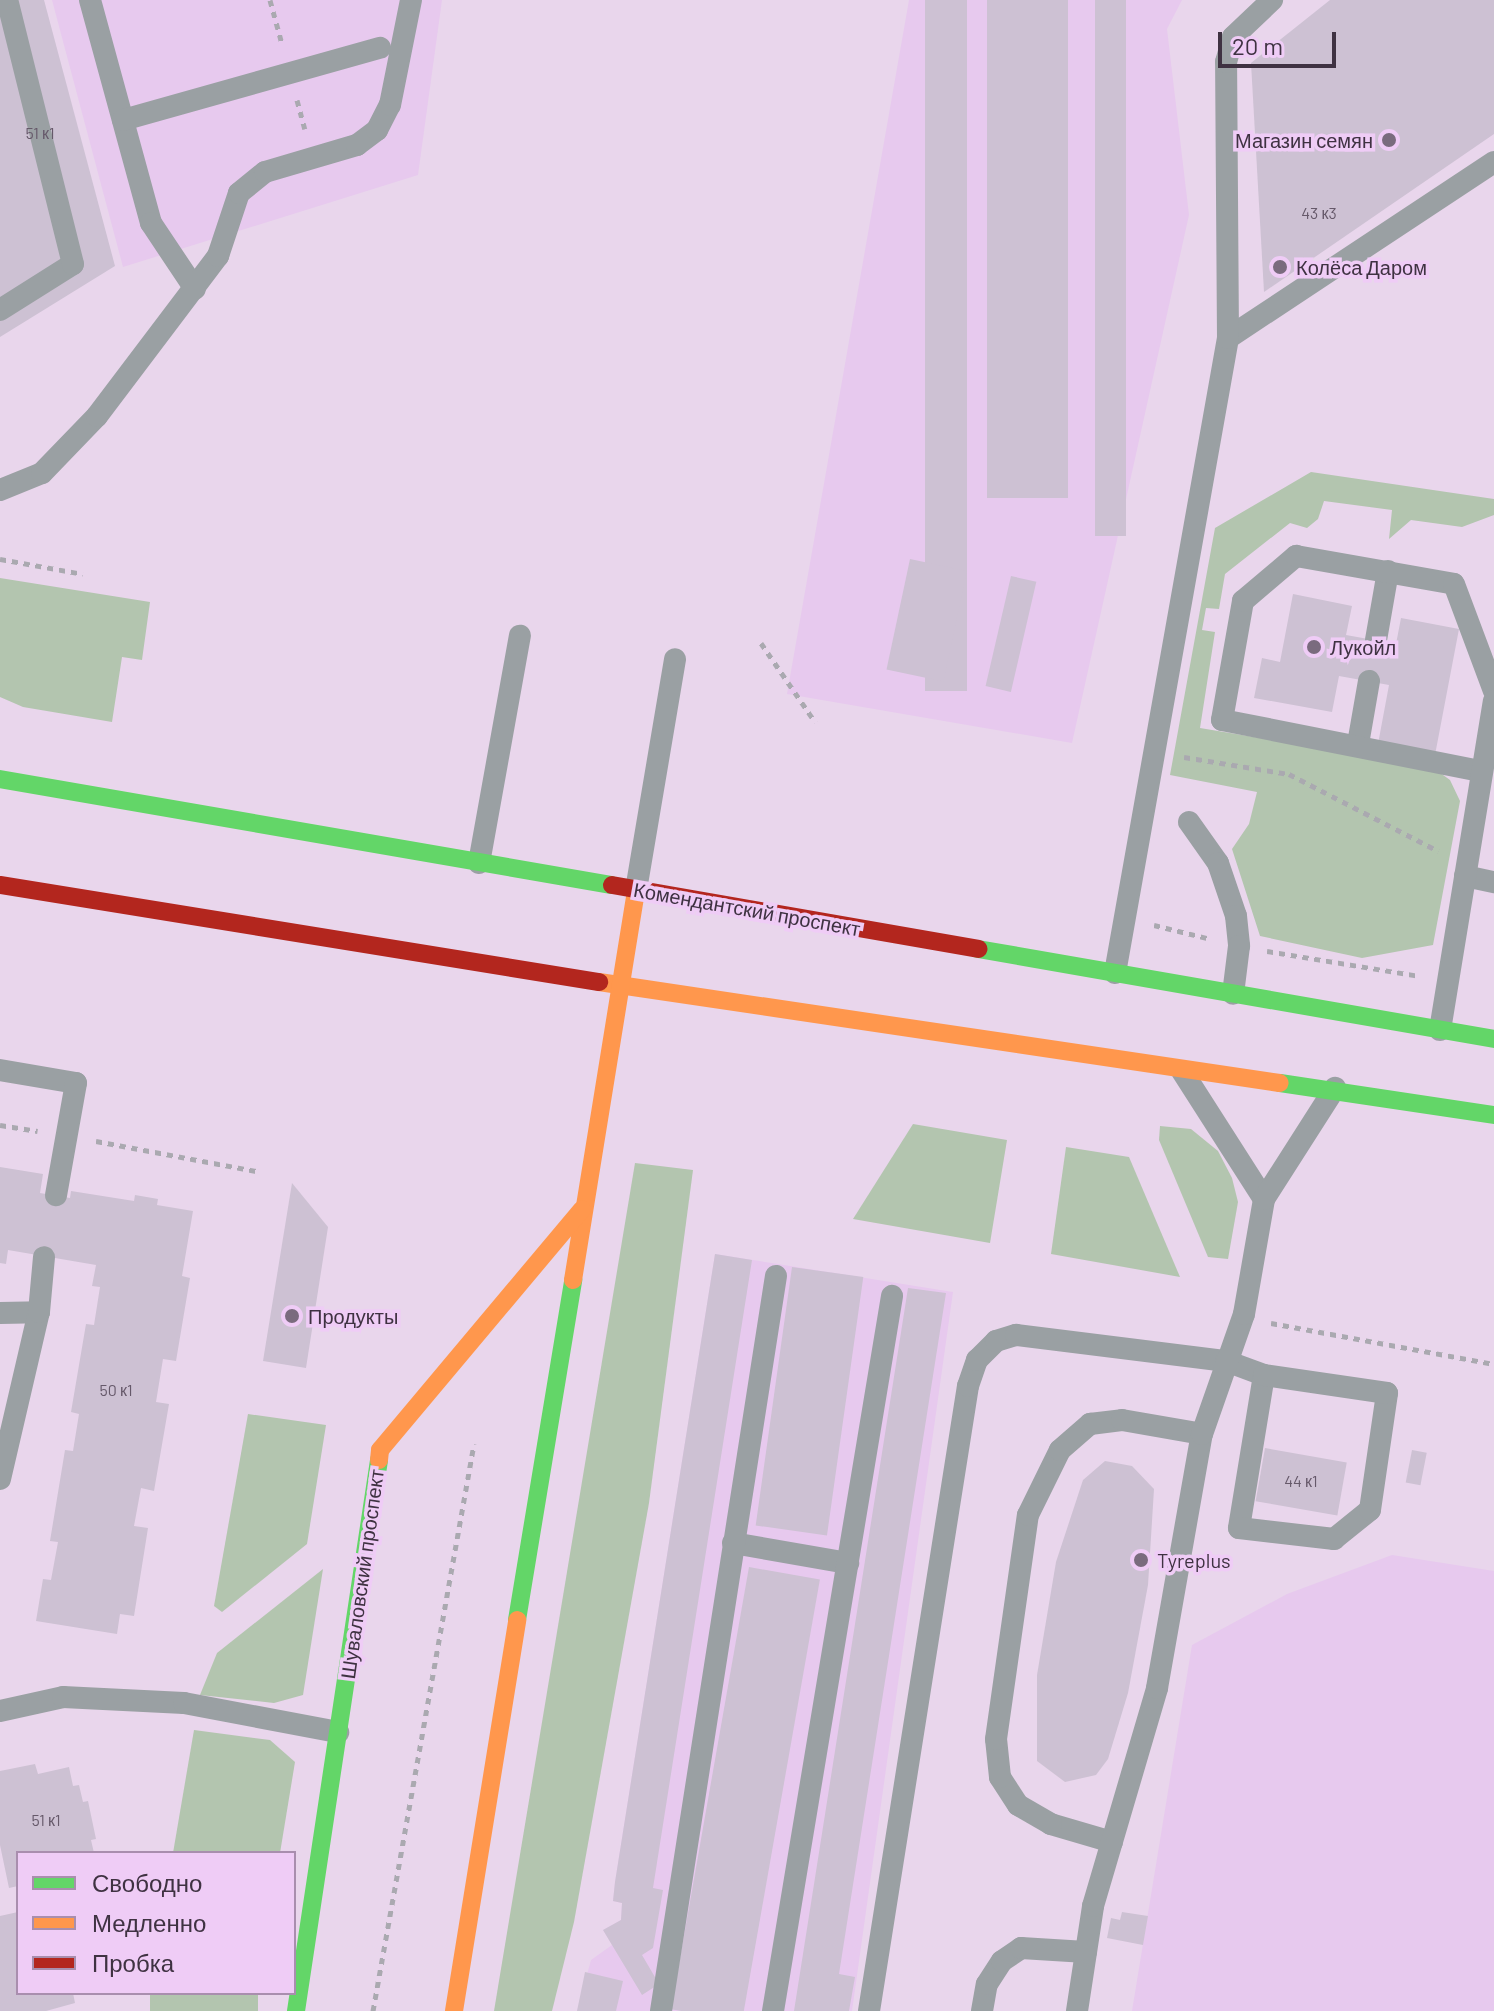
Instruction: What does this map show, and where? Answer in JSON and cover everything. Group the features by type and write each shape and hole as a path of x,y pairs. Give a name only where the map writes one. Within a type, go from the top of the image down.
{"main road":[{"name":"Комендантский проспект","path":"0,779 1494,1039"},
{"path":"0,885 620,986 1182,1071 1335,1088 1494,1115"},
{"path":"454,2011 636,890"},
{"name":"Шуваловский проспект","path":"296,2011 380,1450 584,1207"}],"lane":[{"path":"0,310 73,264 7,0"},
{"path":"90,0 151,223 195,289"},
{"path":"0,490 42,473 71,448 218,256 239,193 265,172 357,145 377,130 390,105 411,0"},
{"path":"1115,973 1122,917 1228,338 1226,62 1233,37 1272,0"},
{"path":"123,120 380,48"},
{"path":"1228,338 1494,162"},
{"path":"1480,771 1358,744 1222,720 1243,601 1296,556 1454,584 1494,691"},
{"path":"1376,640 1388,571"},
{"path":"479,863 520,636"},
{"path":"636,890 675,659"},
{"path":"1358,744 1369,681"},
{"path":"1440,1030 1480,771 1494,701"},
{"path":"1189,822 1218,863 1236,916 1239,946 1233,994"},
{"path":"1465,876 1494,882"},
{"path":"0,1070 76,1083 56,1195"},
{"path":"1182,1071 1264,1199"},
{"path":"1077,2011 1086,1952 1112,1842 1157,1688 1202,1434 1244,1314 1264,1199 1335,1088"},
{"path":"0,1479 3,1444 39,1312 44,1257"},
{"path":"661,2011 776,1276"},
{"path":"773,2011 892,1296"},
{"path":"0,1313 39,1312"},
{"path":"869,2011 966,1402 977,1360 996,1341 1016,1335 1226,1361 1264,1375 1387,1393 1370,1510 1334,1539 1239,1528 1264,1375"},
{"path":"1112,1842 1051,1824 1018,1805 1000,1777 996,1739 1028,1515 1060,1450 1090,1424 1122,1420 1202,1434"},
{"path":"733,1543 848,1563"},
{"path":"0,1711 63,1697 184,1703 338,1732"},
{"path":"982,2011 987,1984 1002,1961 1021,1948 1086,1952"}],"path":[{"path":"0,559 83,574"},
{"path":"761,643 815,722"},
{"path":"1154,752 1289,774 1448,857 1465,876"},
{"path":"1122,917 1239,946 1448,980"},
{"path":"0,1125 256,1171"},
{"path":"1244,1314 1288,1329 1494,1364"},
{"path":"373,2011 474,1444"}],"shaded area":[{"path":"52,0 442,0 418,175 123,267"},
{"path":"909,0 1182,0 1167,29 1189,215 1072,743 787,694"},
{"path":"715,1254 953,1292 852,2011 577,2011 591,1960 612,1945 603,1930 621,1920 622,1903 613,1901 615,1882"},
{"path":"1392,1555 1494,1571 1494,2011 1132,2011 1192,1645 1287,1594"}],"green space":[{"path":"1311,472 1494,499 1494,515 1462,527 1411,520 1389,539 1392,510 1324,501 1318,519 1307,528 1290,523 1225,574 1219,609 1206,608 1202,630 1215,632 1200,728 1432,767 1450,780 1460,801 1433,945 1362,958 1260,936 1232,849 1249,824 1257,792 1170,775 1215,528"},
{"path":"0,578 150,602 142,660 122,657 112,722 23,707 0,697"},
{"path":"913,1124 1007,1140 990,1243 853,1219"},
{"path":"1160,1126 1191,1129 1218,1151 1232,1178 1238,1202 1228,1259 1208,1257 1159,1140"},
{"path":"1066,1147 1129,1157 1180,1277 1051,1254"},
{"path":"635,1163 693,1170 649,1503 574,1922 552,2011 494,2011"},
{"path":"248,1414 326,1425 307,1544 222,1612 214,1606"},
{"path":"323,1569 303,1695 274,1703 200,1695 217,1653"},
{"path":"194,1730 270,1740 295,1762 280,1851 173,1851"},
{"path":"150,1995 258,1995 258,2011 150,2011"}],"building":[{"path":"0,0 44,0 115,266 0,337"},
{"path":"925,0 967,0 967,691 925,691"},
{"path":"987,0 1068,0 1068,498 987,498"},
{"path":"1095,0 1126,0 1126,536 1095,536"},
{"path":"1330,0 1494,0 1494,134 1264,292 1251,63"},
{"path":"910,559 967,571 943,682 887,670"},
{"path":"1011,576 1036,582 1011,692 986,686"},
{"path":"1293,594 1352,606 1346,635 1396,644 1401,618 1459,629 1435,755 1378,744 1389,685 1339,676 1332,712 1254,698 1262,658 1280,662"},
{"path":"0,1167 43,1174 40,1193 70,1198 71,1191 134,1201 135,1195 158,1199 157,1205 193,1211 182,1276 190,1278 176,1361 163,1359 156,1402 169,1404 154,1491 141,1488 134,1526 148,1528 134,1616 120,1614 117,1634 36,1621 43,1579 51,1580 58,1542 50,1541 65,1450 73,1451 79,1414 71,1412 86,1324 94,1325 100,1287 92,1286 96,1265 8,1250 6,1264 0,1263"},
{"path":"292,1183 328,1227 306,1368 263,1361"},
{"path":"715,1254 752,1260 653,1888 663,1890 653,1948 642,1955 659,1984 642,1995 603,1930 621,1920 622,1903 613,1901 615,1882"},
{"path":"792,1267 863,1277 827,1535 756,1525"},
{"path":"908,1288 946,1293 839,1974 855,1977 849,2011 794,2011"},
{"path":"1265,1448 1347,1462 1337,1516 1256,1501"},
{"path":"1412,1450 1427,1453 1420,1485 1406,1482"},
{"path":"1105,1461 1132,1466 1154,1489 1148,1585 1128,1693 1108,1759 1096,1775 1065,1782 1037,1761 1037,1675 1056,1562 1083,1480"},
{"path":"749,1567 820,1580 744,2011 671,2009"},
{"path":"35,1764 38,1774 69,1767 73,1786 79,1785 83,1802 88,1801 96,1839 91,1840 94,1851 16,1851 16,1886 9,1888 0,1845 0,1771"},
{"path":"16,1912 16,1995 73,1995 75,2003 46,2011 0,2011 0,1916"},
{"path":"1122,1912 1148,1916 1143,1945 1107,1938 1111,1918 1120,1920"},
{"path":"585,1972 623,1981 616,2011 577,2011"}],"traffic: fast":[{"path":"0,779 612,885"},
{"path":"978,949 1494,1039"},
{"path":"1280,1083 1494,1115"},
{"path":"517,1620 573,1280"},
{"path":"296,2011 379,1460"}],"traffic: slow":[{"path":"573,1280 636,890"},
{"path":"599,982 1280,1083"},
{"path":"379,1460 380,1450 582,1209"},
{"path":"454,2011 517,1620"}],"traffic: jam":[{"path":"0,885 599,982"},
{"path":"612,885 978,949"}],"place":[{"name":"Магазин семян","path":"1389,140"},
{"name":"Колёса Даром","path":"1280,267"},
{"name":"Лукойл","path":"1314,647"},
{"name":"Продукты","path":"292,1316"},
{"name":"Tyreplus","path":"1141,1560"}]}
